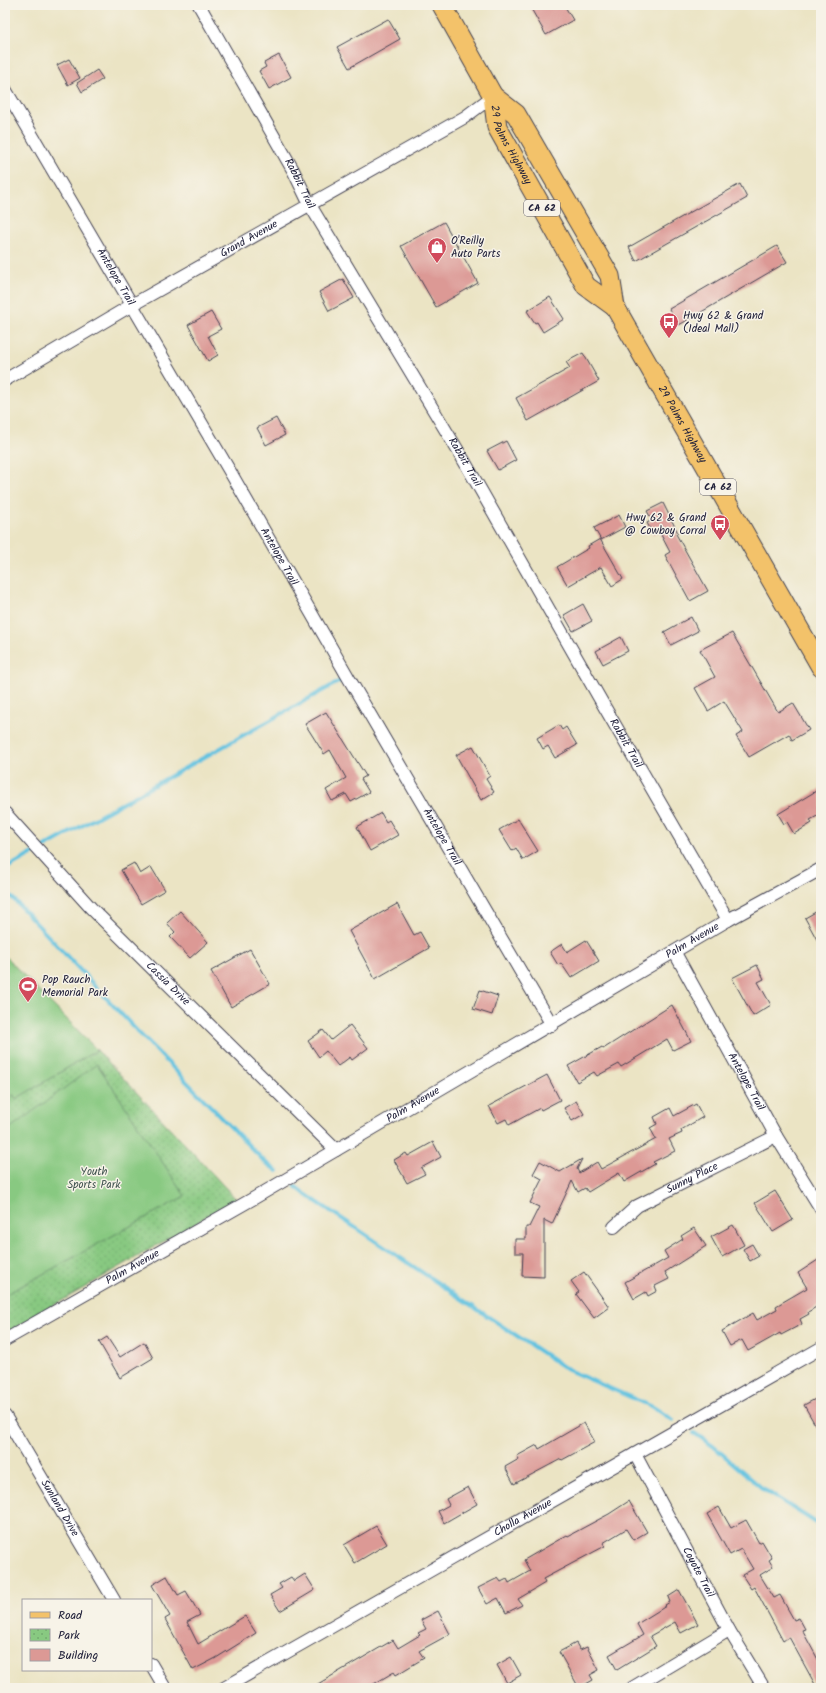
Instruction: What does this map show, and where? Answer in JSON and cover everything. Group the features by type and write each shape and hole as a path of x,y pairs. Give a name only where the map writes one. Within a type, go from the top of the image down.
{"main road":[{"name":"29 Palms Highway","path":"442,5 493,96 497,127 586,286 615,307"},
{"name":"29 Palms Highway","path":"493,96 516,114 610,276 615,307 821,667"}],"street":[{"name":"Rabbit Trail","path":"199,5 293,170 310,205 463,459 728,920"},
{"name":"Antelope Trail","path":"5,89 552,1024"},
{"name":"Grand Avenue","path":"5,380 132,305 465,117 493,96"},
{"name":"Cassia Drive","path":"5,812 91,908 336,1150"},
{"name":"Palm Avenue","path":"5,1340 336,1150 675,953 728,920 821,869"},
{"name":"Antelope Trail","path":"675,953 776,1136 821,1209"},
{"name":"Sunny Place","path":"614,1227 637,1206 776,1136"},
{"name":"Cholla Avenue","path":"224,1688 821,1348"},
{"name":"Sunland Drive","path":"5,1416 113,1599"},
{"name":"Coyote Trail","path":"635,1454 729,1630 764,1688"},
{"path":"632,1688 729,1630"},
{"path":"152,1666 165,1688"}],"green space":[{"name":"Pop Rauch Memorial Park","path":"5,956 97,1050 16,1099 13,1094 5,1110"},
{"name":"Youth Sports Park","path":"97,1050 236,1199 5,1334 5,1110 13,1094 17,1098"},
{"name":"Youth Sports Park","path":"97,1064 185,1196 5,1295 5,1132"}],"building":[{"path":"529,5 564,5 573,20 546,35"},
{"path":"388,19 400,39 349,68 337,47"},
{"path":"279,55 291,77 269,89 259,71 266,67 264,63"},
{"path":"69,59 80,78 68,85 57,65"},
{"path":"97,70 103,79 82,92 77,83"},
{"path":"740,184 747,198 636,261 629,247"},
{"path":"444,222 478,283 436,307 401,246"},
{"path":"777,246 787,262 679,325 669,309"},
{"path":"343,279 354,298 329,311 319,292"},
{"path":"550,297 564,319 543,332 537,322 535,323 527,311"},
{"path":"211,312 221,329 208,336 218,355 208,361 188,325"},
{"path":"583,353 599,381 528,421 516,398 570,368 566,362"},
{"path":"276,418 285,435 266,445 257,428"},
{"path":"506,441 516,460 498,470 487,451"},
{"path":"663,503 678,533 676,534 708,591 690,601 665,555 670,552 659,531 653,534 647,523 652,520 647,511"},
{"path":"619,515 625,527 601,540 594,528"},
{"path":"600,539 623,579 612,586 601,567 568,586 557,567 589,548 588,546"},
{"path":"583,604 592,621 573,631 564,615"},
{"path":"691,617 698,631 671,645 664,632"},
{"path":"732,633 778,712 793,703 809,730 792,740 789,734 749,757 736,736 743,732 724,701 708,711 695,688 715,677 700,650"},
{"path":"621,637 628,651 603,664 596,651"},
{"path":"326,712 366,776 361,779 369,792 351,802 346,794 332,801 326,790 346,778 330,750 324,754 305,724"},
{"path":"559,725 562,730 566,727 577,745 555,758 548,746 543,749 537,738"},
{"path":"473,746 490,776 486,779 494,792 481,800 456,755"},
{"path":"821,788 821,814 810,820 812,823 794,834 787,822 784,824 778,814"},
{"path":"381,813 386,822 389,820 398,835 370,851 357,827"},
{"path":"518,819 538,851 523,860 516,848 512,851 499,830"},
{"path":"134,863 140,874 151,867 165,890 141,904 121,870"},
{"path":"397,904 414,935 420,932 429,948 375,979 349,931"},
{"path":"821,909 821,947 805,918"},
{"path":"180,911 208,942 190,958 170,937 175,932 167,923"},
{"path":"586,940 599,961 571,978 561,963 558,965 550,952 562,944 567,952"},
{"path":"250,949 270,984 231,1007 211,971"},
{"path":"757,965 764,979 758,982 771,1005 753,1016 732,978"},
{"path":"480,990 498,996 492,1015 473,1009"},
{"path":"672,1005 691,1041 673,1050 667,1039 621,1067 619,1064 597,1076 594,1072 577,1082 568,1066 602,1047 603,1049"},
{"path":"350,1025 368,1048 352,1060 350,1057 338,1066 326,1051 319,1057 308,1041 323,1030 331,1040"},
{"path":"547,1075 560,1100 541,1110 540,1108 509,1125 506,1119 498,1123 489,1106"},
{"path":"576,1101 584,1114 572,1121 564,1108"},
{"path":"696,1104 703,1117 681,1130 682,1133 669,1139 675,1151 653,1162 655,1164 624,1182 619,1173 588,1192 585,1188 578,1192 572,1181 552,1224 544,1220 544,1277 522,1276 523,1253 515,1253 515,1239 526,1239 526,1227 529,1227 539,1207 530,1203 542,1179 533,1174 540,1161 560,1172 582,1159 577,1169 579,1173 597,1162 601,1169 656,1139 650,1128 657,1124 654,1117 670,1108 674,1116"},
{"path":"433,1142 441,1157 421,1168 425,1174 407,1183 394,1160 406,1153 408,1156"},
{"path":"775,1191 793,1220 773,1232 755,1203"},
{"path":"733,1225 744,1245 722,1257 711,1237"},
{"path":"694,1228 706,1246 665,1272 669,1279 655,1286 657,1291 648,1296 646,1292 634,1299 625,1282 668,1258 664,1251 683,1239 681,1236"},
{"path":"752,1244 759,1256 750,1261 743,1249"},
{"path":"821,1258 821,1304 800,1319 802,1324 781,1335 780,1333 748,1351 742,1340 730,1346 722,1331 753,1313 757,1320 777,1309 776,1306 807,1288 798,1273"},
{"path":"584,1272 609,1307 594,1318 576,1294 579,1292 571,1281"},
{"path":"107,1337 120,1357 144,1342 153,1358 120,1378 99,1342"},
{"path":"821,1396 821,1435 804,1405"},
{"path":"584,1423 595,1442 514,1484 505,1467 519,1459 517,1456 537,1445 539,1449"},
{"path":"468,1487 477,1504 444,1523 438,1511 449,1505 446,1499"},
{"path":"629,1501 647,1532 633,1540 626,1529 603,1543 605,1546 543,1579 545,1583 518,1599 522,1605 506,1613 498,1598 487,1604 478,1588 498,1578 501,1582 507,1579 509,1583 530,1571 524,1560 567,1535 568,1536 609,1514"},
{"path":"719,1507 731,1528 746,1520 759,1543 762,1541 772,1558 769,1560 773,1567 760,1575 774,1598 780,1595 794,1620 799,1618 805,1629 802,1630 821,1665 821,1688 817,1688 789,1637 783,1641 754,1587 751,1589 742,1575 753,1569 741,1549 730,1555 707,1514"},
{"path":"376,1526 387,1544 355,1563 344,1545"},
{"path":"305,1574 315,1590 280,1611 270,1595 282,1588 279,1584 291,1577 294,1581"},
{"path":"167,1576 178,1595 186,1591 200,1615 187,1622 198,1644 245,1616 256,1633 216,1658 193,1670 165,1619 170,1616 152,1585"},
{"path":"679,1590 698,1624 681,1633 675,1622 650,1636 656,1646 617,1670 609,1655 643,1635 637,1624 666,1606 665,1605 670,1602 668,1597"},
{"path":"438,1611 450,1634 419,1651 424,1658 396,1675 394,1672 367,1688 311,1688 393,1640 398,1648 420,1635 418,1633 426,1629 421,1620"},
{"path":"576,1643 580,1650 587,1647 599,1670 590,1675 593,1680 579,1688 559,1652"},
{"path":"511,1657 521,1675 507,1683 497,1665"}],"waterway":[{"path":"5,869 340,681"},
{"path":"5,890 139,1033 265,1162 277,1171"},
{"path":"295,1186 568,1370 653,1407 673,1420"},
{"path":"694,1433 713,1446 763,1489 821,1526"}],"place":[{"name":"O'Reilly Auto Parts","path":"437,264"},
{"name":"Hwy 62 & Grand (Ideal Mall)","path":"669,339"},
{"name":"Hwy 62 & Grand @ Cowboy Corral","path":"720,541"},
{"name":"Pop Rauch Memorial Park","path":"28,1003"}]}
